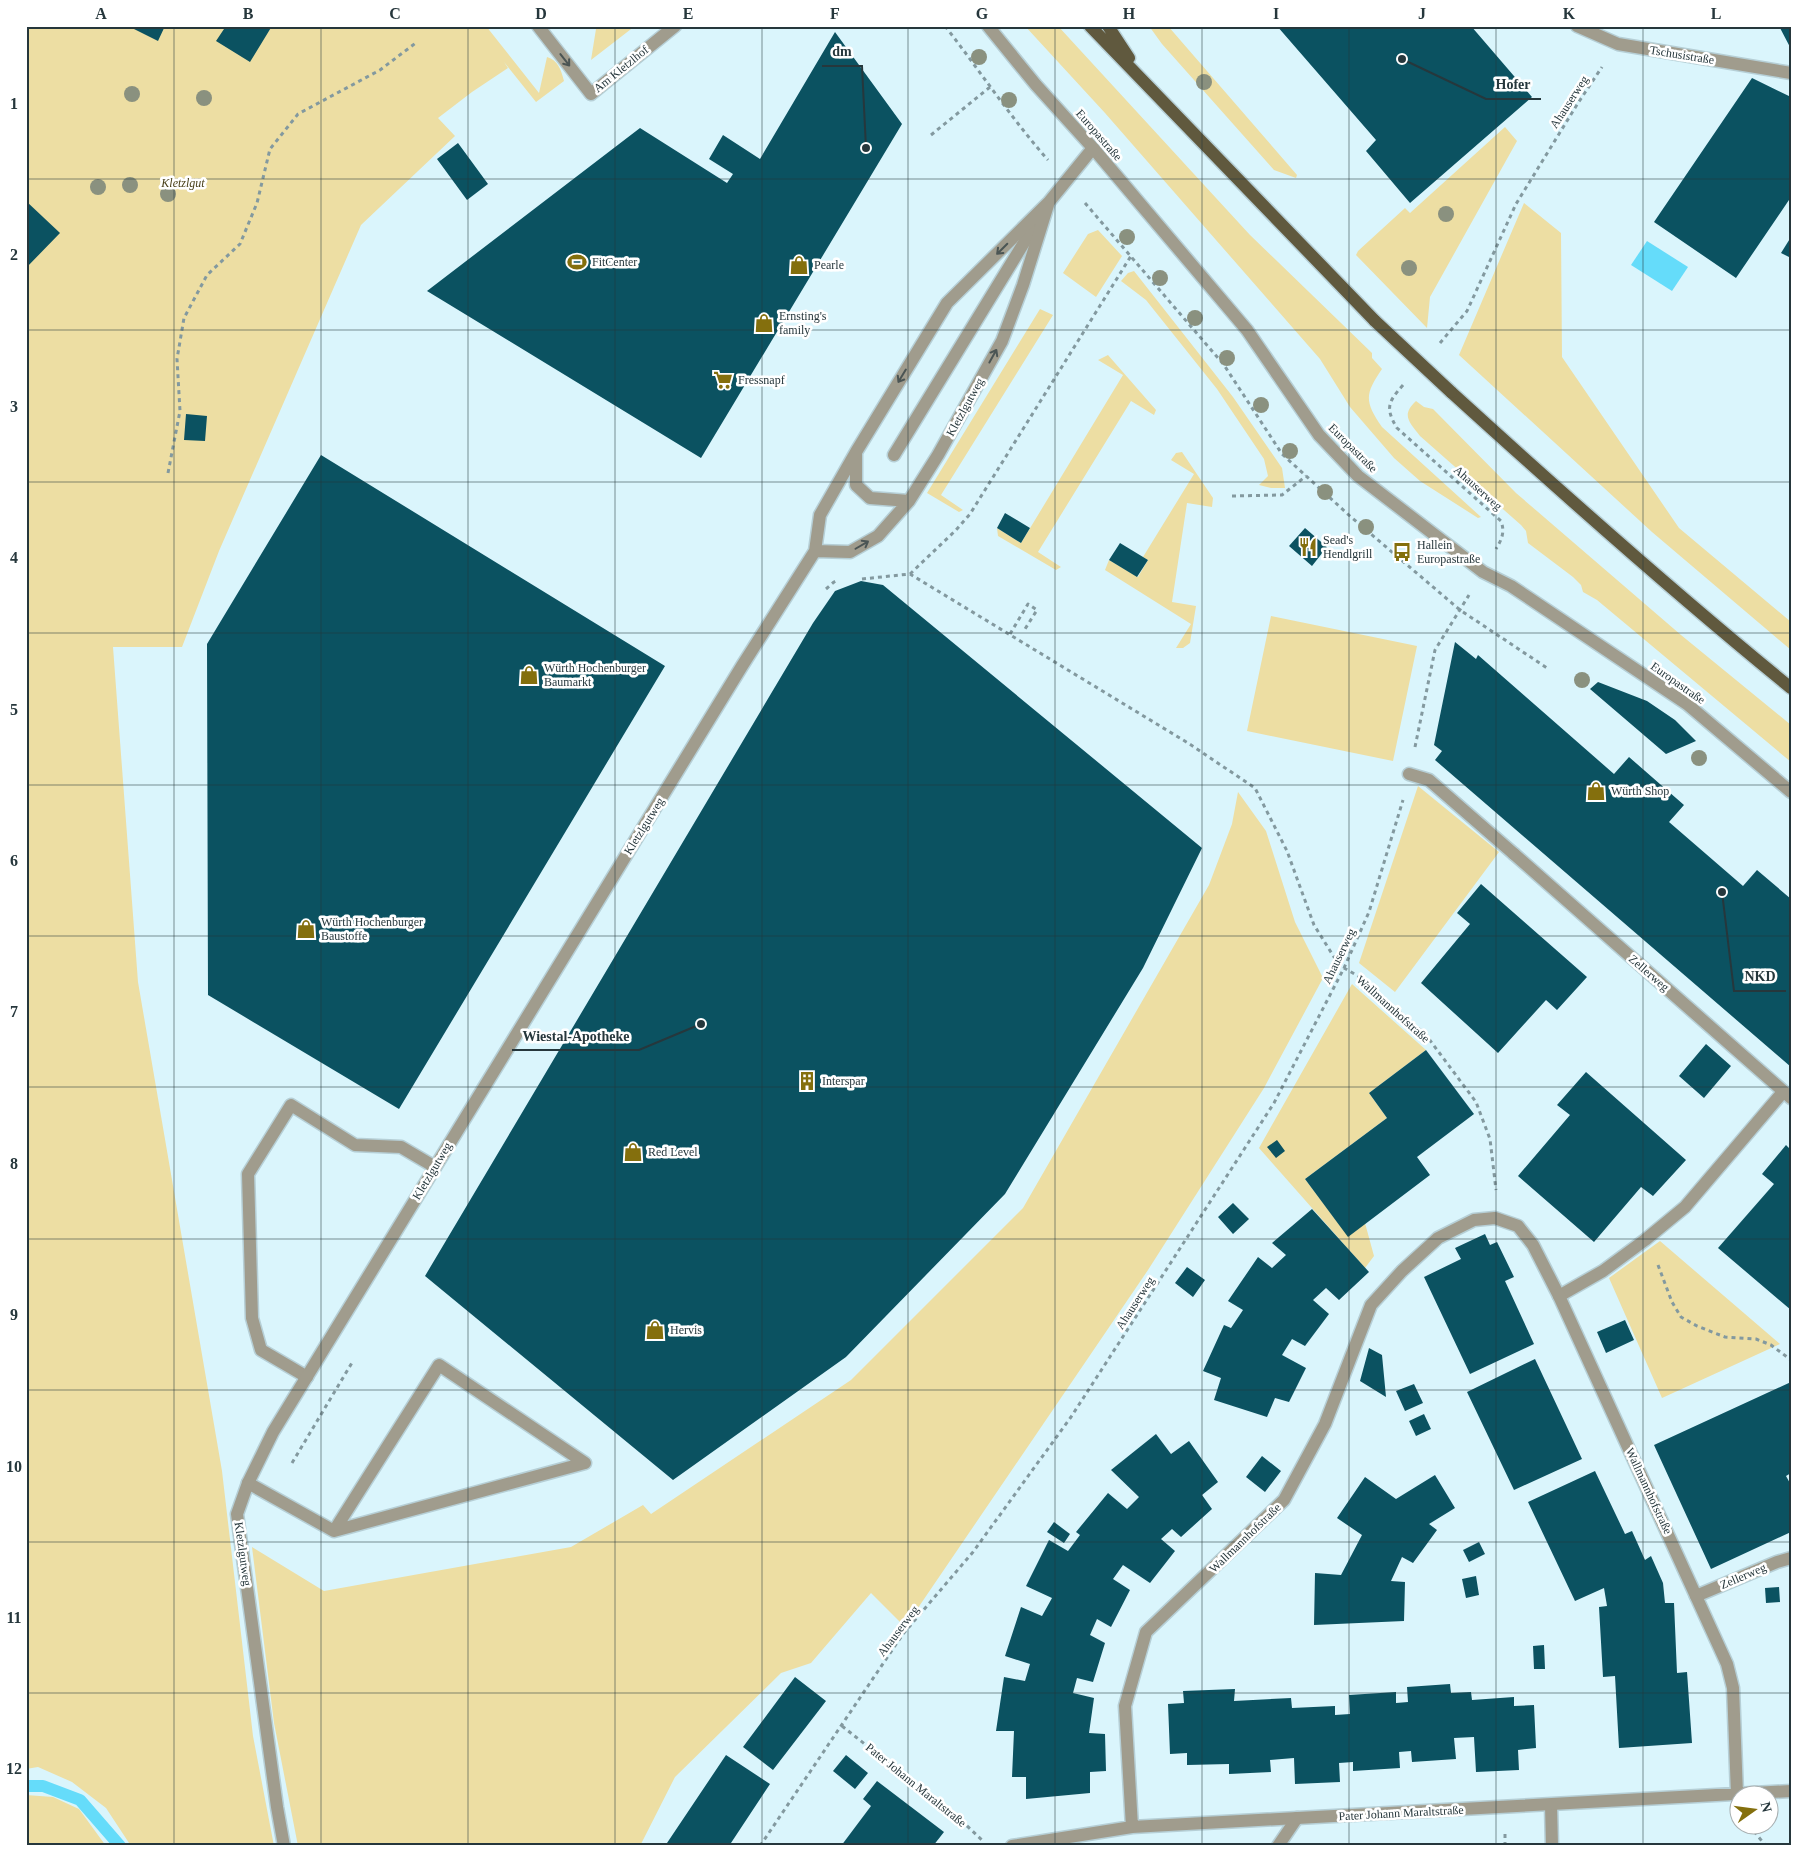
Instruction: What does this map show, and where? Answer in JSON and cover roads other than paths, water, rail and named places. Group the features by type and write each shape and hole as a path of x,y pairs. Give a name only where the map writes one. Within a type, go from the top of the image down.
{"main road":[{"path":"1090,26 1375,321 1589,517 1717,628 1791,688"},
{"path":"1108,26 1144,81"}],"street":[{"name":"Am Kletzlhof","path":"538,26 591,94 675,26"},
{"name":"Europastraße","path":"988,26 1036,86 1092,148 1247,330 1319,435 1358,476 1483,572 1511,586 1687,704 1791,792"},
{"name":"Tschusistraße","path":"1577,26 1618,44 1791,73"},
{"name":"Kletzlgutweg","path":"284,1846 237,1514 248,1483 273,1432 742,666 816,551 820,515 947,303 1049,202 1092,148"},
{"name":"Kletzlgutweg","path":"816,551 850,552 878,536 909,500 938,455 1002,341 1023,285 1049,202"},
{"path":"894,455 1049,202"},
{"path":"856,452 856,484 870,498 909,500"},
{"name":"Zellerweg","path":"1409,774 1429,780 1787,1095 1685,1207 1603,1271 1559,1296"},
{"path":"307,1377 260,1350 252,1318 248,1174 291,1104 355,1145 401,1147 435,1167"},
{"name":"Wallmannhofstraße","path":"1132,1827 1125,1706 1146,1632 1284,1500 1325,1424 1371,1305 1402,1271 1438,1238 1474,1220 1495,1218 1518,1226 1533,1245 1559,1296 1727,1664 1733,1688 1737,1784"},
{"path":"248,1483 334,1531 585,1463 439,1365 334,1531"},
{"name":"Zellerweg","path":"1696,1596 1791,1558"},
{"name":"Pater Johann Maraltstraße","path":"1012,1846 1132,1827 1730,1794"},
{"path":"1551,1805 1552,1846"},
{"path":"1278,1846 1298,1818"}],"water":[{"path":"1647,241 1688,267 1672,291 1631,265"}],"waterway":[{"path":"26,1786 43,1786 80,1800 120,1846"}],"place":[{"name":"Hofer","path":"1402,59"},
{"name":"dm","path":"866,148"},
{"name":"FitCenter","path":"577,262"},
{"name":"Pearle","path":"799,265"},
{"name":"Ernsting's family","path":"764,323"},
{"name":"Fressnapf","path":"723,380"},
{"name":"Sead's Hendlgrill","path":"1308,547"},
{"name":"Hallein Europastraße","path":"1402,552"},
{"name":"Würth Hochenburger Baumarkt","path":"529,675"},
{"name":"Würth Shop","path":"1596,791"},
{"name":"NKD","path":"1722,892"},
{"name":"Würth Hochenburger Baustoffe","path":"306,929"},
{"name":"Wiestal-Apotheke","path":"701,1024"},
{"name":"Interspar","path":"807,1081"},
{"name":"Red Level","path":"633,1152"},
{"name":"Hervis","path":"655,1330"}],"park label":[{"name":"Kletzlgut","path":"183,183"}]}
